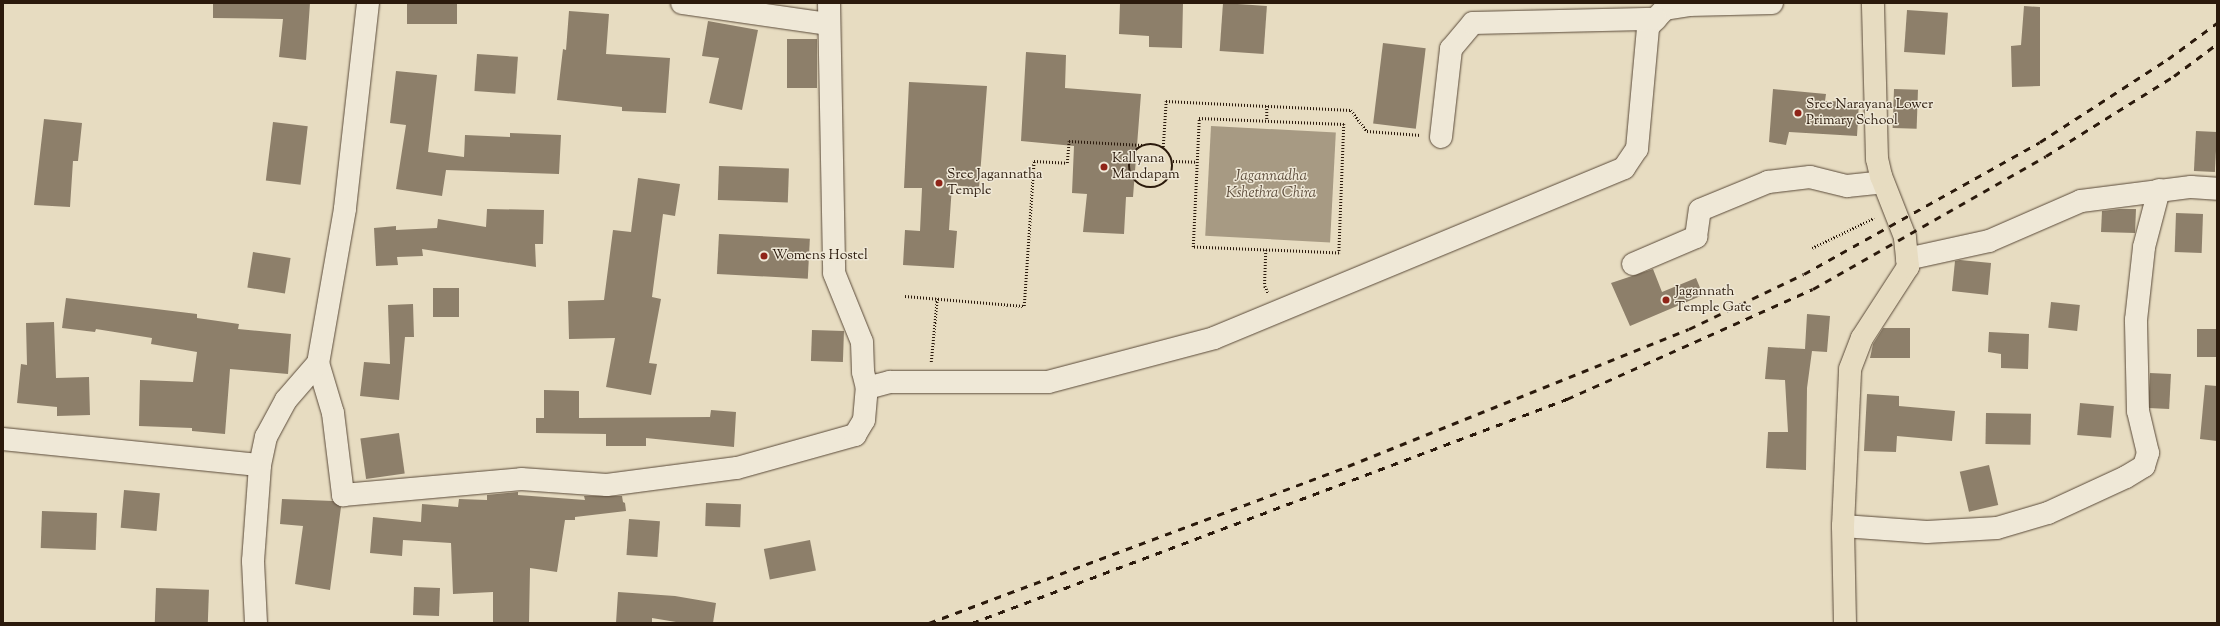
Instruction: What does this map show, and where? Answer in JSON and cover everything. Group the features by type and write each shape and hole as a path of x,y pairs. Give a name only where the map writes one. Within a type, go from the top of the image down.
{"main road":[{"path":"1845,623 1843,526 1850,369 1862,338 1908,267 1905,237 1895,208 1883,182 1875,137 1873,3"}],"street":[{"path":"368,3 345,209 318,363 334,413 343,495 521,479 606,485 737,468 855,435 864,420 867,388 862,372 862,342 834,273 829,14 682,3"},
{"path":"867,388 890,382 1048,382 1214,338 1624,168 1637,149 1648,27 1665,9 1689,5 1772,3"},
{"path":"1441,137 1451,49 1473,23 1656,19"},
{"path":"1633,264 1696,237 1700,210 1768,182 1810,177 1847,186 1883,182"},
{"path":"1907,259 1989,241 2081,201 2191,187 2217,190"},
{"path":"1843,526 1927,532 1997,528 2048,513 2126,477 2144,466 2148,453 2138,411 2136,320 2144,246 2159,190"},
{"path":"256,623 253,561 260,465 266,438 286,400 318,363"},
{"path":"3,439 260,465"}],"path":[{"path":"1163,147 1150,143 1143,145 1137,149 1130,161 1131,175 1141,185 1156,188 1163,185 1172,173 1173,162 1163,147 1166,101 1351,110 1367,131 1441,137"},
{"path":"1267,106 1267,120"},
{"path":"1199,118 1267,120 1344,124 1339,253 1194,247 1199,118"},
{"path":"905,296 1024,306 1034,161 1067,163 1069,140 1143,145"},
{"path":"1173,162 1197,162"},
{"path":"1812,248 1895,208"},
{"path":"1266,250 1265,286 1275,312"},
{"path":"929,381 937,298"}],"water":[{"name":"Jagannadha Kshethra Chira","path":"1211,126 1336,133 1330,242 1205,236"}],"building":[{"path":"213,3 310,3 306,60 279,57 283,19 213,18"},
{"path":"407,3 457,3 457,24 407,24"},
{"path":"1120,3 1183,3 1182,48 1149,47 1149,36 1119,34"},
{"path":"1223,3 1267,6 1264,54 1220,51"},
{"path":"2024,6 2040,7 2040,86 2012,87 2011,46 2021,45"},
{"path":"1907,10 1948,13 1945,55 1904,52"},
{"path":"569,11 609,14 606,54 670,58 666,113 622,111 622,107 557,100 563,49 566,50"},
{"path":"708,21 758,30 742,110 709,103 719,58 702,56"},
{"path":"787,39 817,39 817,88 787,88"},
{"path":"1383,43 1426,48 1416,129 1373,123"},
{"path":"1026,52 1066,55 1065,88 1141,94 1133,197 1126,197 1124,234 1083,232 1087,194 1072,193 1074,146 1021,141"},
{"path":"477,54 518,57 515,94 474,91"},
{"path":"396,71 437,75 428,152 464,157 465,135 510,137 510,133 561,135 559,174 446,170 442,196 396,189 406,125 390,123"},
{"path":"909,82 987,86 979,188 952,185 949,230 957,231 954,268 903,265 905,230 920,231 922,188 904,188"},
{"name":"Sree Narayana Lower Primary School","path":"1773,89 1826,94 1825,101 1859,102 1857,136 1789,132 1786,145 1769,142"},
{"path":"1894,89 1918,90 1917,129 1893,128"},
{"path":"44,119 82,123 78,161 73,161 70,207 34,205"},
{"path":"273,122 308,126 301,185 266,181"},
{"path":"2196,131 2217,132 2215,172 2194,171"},
{"path":"719,166 789,168 788,202 718,200"},
{"path":"638,178 680,184 675,216 663,214 652,297 661,299 649,363 657,364 651,395 606,387 615,338 569,339 568,301 604,300 613,230 631,232"},
{"path":"487,209 544,210 543,244 535,244 536,267 422,249 423,256 397,257 398,265 376,266 374,228 396,226 396,230 437,228 438,219 486,227"},
{"path":"2136,209 2135,233 2101,232 2102,211"},
{"path":"2176,213 2203,214 2202,253 2175,252"},
{"name":"Womens Hostel","path":"719,234 810,239 808,279 717,274"},
{"path":"253,252 291,258 285,294 247,288"},
{"path":"1960,260 1991,263 1988,295 1952,291 1955,261"},
{"path":"1653,269 1662,292 1696,278 1703,295 1630,326 1611,283"},
{"path":"433,288 459,288 459,317 433,317"},
{"path":"66,298 197,314 197,318 239,324 238,329 291,334 288,374 230,369 225,434 192,431 192,428 139,426 140,380 193,382 197,352 151,344 152,338 96,329 95,332 62,328"},
{"path":"2051,302 2080,305 2077,331 2048,328"},
{"path":"413,304 414,337 405,337 399,400 360,396 364,362 390,364 388,305"},
{"path":"1807,314 1830,316 1827,352 1812,351 1807,388 1806,470 1766,468 1768,432 1788,432 1785,380 1765,379 1768,347 1805,349"},
{"path":"54,322 56,378 89,377 90,415 57,416 57,407 17,403 21,364 27,365 26,323"},
{"path":"1883,328 1910,328 1910,358 1870,358 1873,344"},
{"path":"2197,329 2217,329 2217,357 2197,357"},
{"path":"812,330 844,331 843,362 811,361"},
{"path":"1989,332 2029,334 2028,369 2001,368 2001,354 1988,352"},
{"path":"2150,373 2171,374 2169,409 2148,408"},
{"path":"2205,385 2217,386 2217,441 2200,439"},
{"path":"544,390 579,391 579,418 710,417 711,410 736,412 734,447 646,438 646,446 606,446 606,434 536,433 536,418 544,418"},
{"path":"1867,394 1899,396 1899,406 1955,411 1952,441 1897,436 1896,452 1864,451"},
{"path":"2080,403 2114,406 2111,438 2077,435"},
{"path":"1986,413 2031,414 2030,445 1985,444"},
{"path":"399,433 405,474 366,479 360,438"},
{"path":"1989,465 1998,505 1969,512 1960,472"},
{"path":"124,490 160,493 157,531 121,528"},
{"path":"518,492 518,495 585,500 584,496 622,496 626,511 575,517 575,520 565,520 557,572 530,568 529,623 493,623 493,592 453,594 451,543 403,540 402,556 370,553 373,517 421,522 422,504 458,507 459,499 487,500 487,495"},
{"path":"282,499 333,501 341,507 330,590 295,584 303,526 280,524"},
{"path":"706,503 741,504 740,527 705,526"},
{"path":"42,511 97,513 96,550 41,548"},
{"path":"629,519 660,521 657,557 626,555"},
{"path":"810,540 816,570 770,579 764,549"},
{"path":"414,587 440,588 439,616 413,615"},
{"path":"156,588 209,590 208,623 155,623"},
{"path":"618,592 675,596 716,603 713,623 682,623 652,618 652,622 616,623"}],"railway":[{"path":"929,623 1348,466 1689,329 1804,274 2040,142 2168,59 2217,23"},
{"path":"972,623 1567,399 1813,289 2046,156 2174,76 2217,44"}],"place":[{"name":"Sree Narayana Lower Primary School","path":"1798,113"},
{"name":"Kallyana Mandapam","path":"1104,167"},
{"name":"Sree Jagannatha Temple","path":"939,183"},
{"name":"Womens Hostel","path":"764,256"},
{"name":"Jagannath Temple Gate","path":"1666,300"}]}
